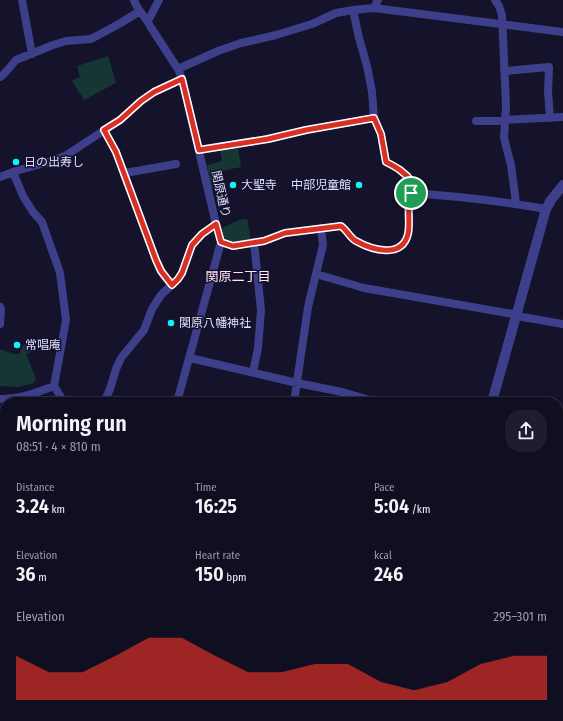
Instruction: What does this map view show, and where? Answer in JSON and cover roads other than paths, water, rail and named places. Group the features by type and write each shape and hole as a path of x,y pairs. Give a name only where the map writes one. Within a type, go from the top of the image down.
{"street":[{"path":"22,0 32,54"},
{"name":"関原通り","path":"134,0 140,12 178,69 182,79 221,242"},
{"path":"148,22 159,0"},
{"path":"374,8 378,0"},
{"path":"495,0 502,15 506,106 504,138 511,164 516,203"},
{"path":"178,69 218,51 312,24 336,13 353,10 374,8 563,32"},
{"path":"178,397 221,242 233,246 264,241 285,233 341,226 354,240 370,247 390,250 398,249 408,235 409,205 412,182 400,169 386,162 381,134 374,118 372,92 367,66 358,38 353,10"},
{"path":"0,77 16,60 66,41 91,39 140,12"},
{"path":"504,71 549,67 548,91 550,118"},
{"path":"0,177 65,156 120,120 141,101 154,92 182,79"},
{"path":"476,121 563,117"},
{"path":"199,150 268,139 306,130 374,118"},
{"path":"104,130 116,152 125,174 156,260 161,271 172,285"},
{"path":"125,174 176,164"},
{"path":"13,172 23,196 33,212 42,222 60,274 66,320 54,386 61,397"},
{"path":"493,397 546,209 563,185"},
{"path":"411,193 446,195 516,203 546,209"},
{"path":"106,397 121,358 144,330 152,308 161,295 178,279 182,273 192,245 202,234 216,224"},
{"path":"295,397 308,307 323,245 322,228"},
{"path":"253,372 258,348 261,310 254,242"},
{"path":"316,274 364,288 563,324"},
{"path":"0,307 0,324"},
{"path":"190,358 360,397"},
{"path":"20,397 54,386"}],"place":[{"name":"日の出寿し","path":"16,162"},
{"name":"大聖寺","path":"233,185"},
{"name":"中部児童館","path":"359,185"},
{"name":"関原八幡神社","path":"171,323"},
{"name":"常唱庵","path":"17,345"}],"district":[{"name":"関原二丁目","path":"238,276"}]}
